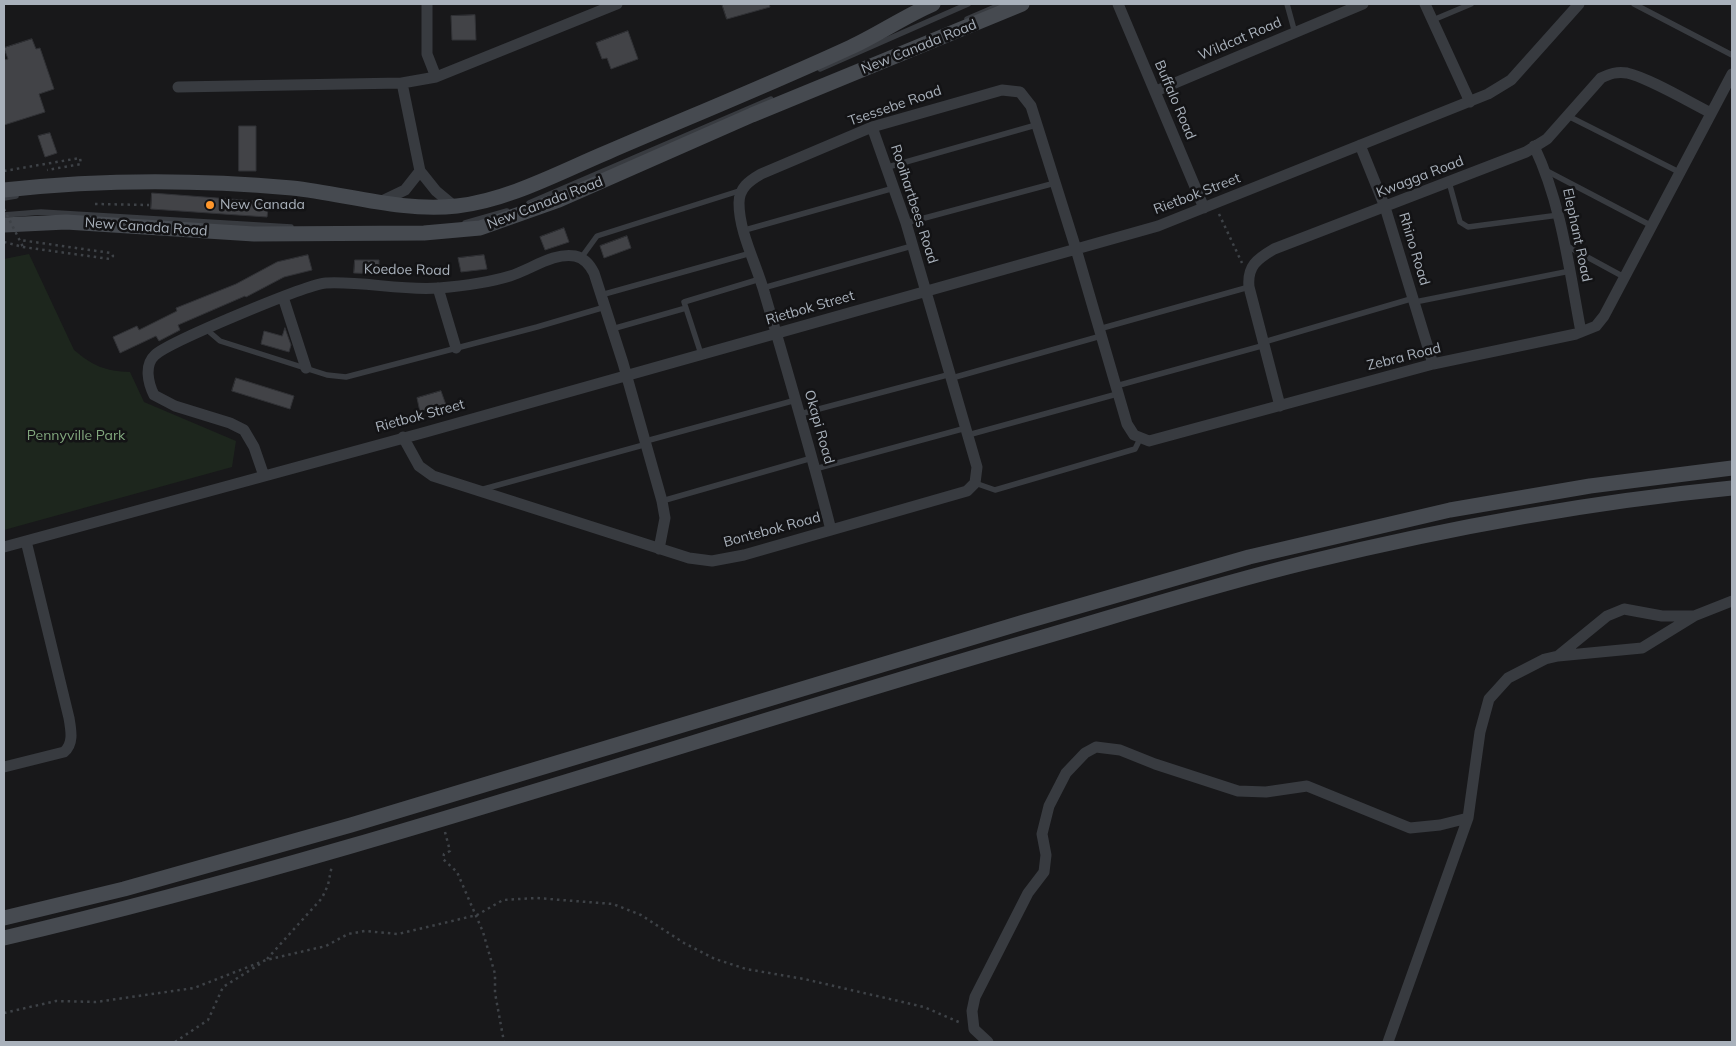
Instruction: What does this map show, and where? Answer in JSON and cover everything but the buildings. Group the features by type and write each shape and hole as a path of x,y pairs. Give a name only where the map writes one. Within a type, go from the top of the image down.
{"main road":[{"name":"New Canada Road","path":"4,190 93,181 171,181 308,190 404,206 454,206 488,200 542,180 852,46 933,4"},
{"name":"New Canada Road","path":"4,225 66,222 278,234 424,233 480,228 559,200 752,115 1022,4"},
{"path":"4,918 124,889 343,828 1033,620 1267,553 1450,510 1590,486 1732,468"},
{"path":"4,938 224,882 332,851 874,686 1258,575 1373,546 1526,516 1662,495 1732,488"}],"street":[{"path":"427,4 427,54 436,78"},
{"path":"178,87 402,83 436,78 617,4"},
{"name":"Buffalo Road","path":"1118,4 1209,206"},
{"name":"Wildcat Road","path":"1156,91 1363,4"},
{"path":"1426,4 1470,102"},
{"name":"Rietbok Street","path":"4,547 1158,226 1488,94 1511,80 1579,4"},
{"name":"Kwagga Road","path":"1249,272 1252,264 1274,249 1386,207 1534,146 1547,138 1601,78 1613,72 1626,72 1711,113"},
{"name":"Zebra Road","path":"1140,439 1149,441 1166,437 1433,364 1581,332 1600,323 1732,74"},
{"path":"402,83 420,171 436,191 454,206"},
{"name":"Tsessebe Road","path":"742,190 749,182 761,174 872,126 1007,89 1020,92 1028,100 1076,249"},
{"name":"Rooihartbees Road","path":"872,126 888,167 926,291"},
{"name":"Rhino Road","path":"1360,145 1386,207 1433,364"},
{"name":"Elephant Road","path":"1534,146 1545,170 1559,215 1581,332"},
{"path":"380,202 405,190 420,171"},
{"path":"742,190 739,202 745,230 776,333"},
{"path":"1076,249 1130,431 1140,439"},
{"name":"Koedoe Road","path":"264,476 254,447 244,430 230,423 164,401 152,391 148,375 154,356 206,329 283,297 325,283 438,288 497,279 558,257 574,256 581,258"},
{"path":"581,258 590,266 602,295 647,442 665,518 660,549"},
{"path":"1249,272 1249,287 1280,406"},
{"path":"438,288 456,348"},
{"path":"926,291 977,467 975,483"},
{"path":"283,297 306,368"},
{"name":"Okapi Road","path":"776,333 831,530"},
{"name":"Bontebok Road","path":"403,437 424,471 660,549 689,558 712,561 944,499 967,491 975,483"},
{"path":"4,767 64,752 68,749 71,736 69,718 26,541"},
{"path":"1388,1042 1468,818 1480,732 1489,699 1508,678 1545,659 1558,656 1642,648 1694,616 1732,601"},
{"path":"1558,656 1607,616 1624,609 1662,616 1694,616"},
{"path":"988,1042 974,1029 972,1011 975,997 1028,892 1044,872 1046,855 1042,834 1049,806 1066,773 1085,753 1096,747 1120,750 1155,764 1238,791 1266,792 1307,786 1410,828 1440,825 1468,818"}],"lane":[{"name":"New Canada Road","path":"4,198 56,190 125,184 309,195 407,212 443,213 470,211 520,197 716,111 848,58 968,4"},
{"name":"New Canada Road","path":"4,214 41,212 297,227 429,228 461,224 540,199 727,117 1002,4"},
{"path":"1287,4 1295,33"},
{"path":"1433,20 1472,4"},
{"path":"1634,4 1732,55"},
{"path":"1568,116 1679,172"},
{"path":"888,167 1036,125"},
{"path":"1545,170 1652,226"},
{"path":"1449,182 1460,222 1468,227 1559,215"},
{"path":"906,224 1055,183"},
{"path":"745,230 894,188"},
{"path":"581,258 592,240 597,236 742,190"},
{"path":"701,354 684,302 912,246"},
{"path":"1565,246 1624,277"},
{"path":"602,295 751,253"},
{"path":"662,501 814,464 967,432 1117,390 1264,343 1415,300 1570,271"},
{"path":"800,414 951,376 1249,287"},
{"path":"206,329 220,341 327,375 346,377 605,307"},
{"path":"612,329 686,308"},
{"path":"478,490 796,400"},
{"path":"975,483 994,490 1135,449 1140,439"}],"path":[{"path":"4,171 80,158 81,164 38,172"},
{"path":"1209,206 1238,259 1249,272"},
{"path":"4,209 23,247"},
{"path":"4,242 23,247 110,259 113,256 111,253 13,238"},
{"path":"175,1042 208,1020 223,987 266,960 322,898 328,885 332,851"},
{"path":"450,851 444,854 443,859 457,872 477,914 495,974 495,993 504,1042"},
{"path":"4,1013 56,1001 96,1002 194,988 266,960 326,946 348,934 364,931 398,934 477,914 503,900 555,899 613,904 641,915 715,959 746,969 804,979 924,1007 974,1029"}],"green space":[{"name":"Pennyville Park","path":"29,254 74,350 100,367 130,372 144,402 236,441 232,467 4,530 4,259"}],"place":[{"name":"New Canada","path":"210,205"}]}
